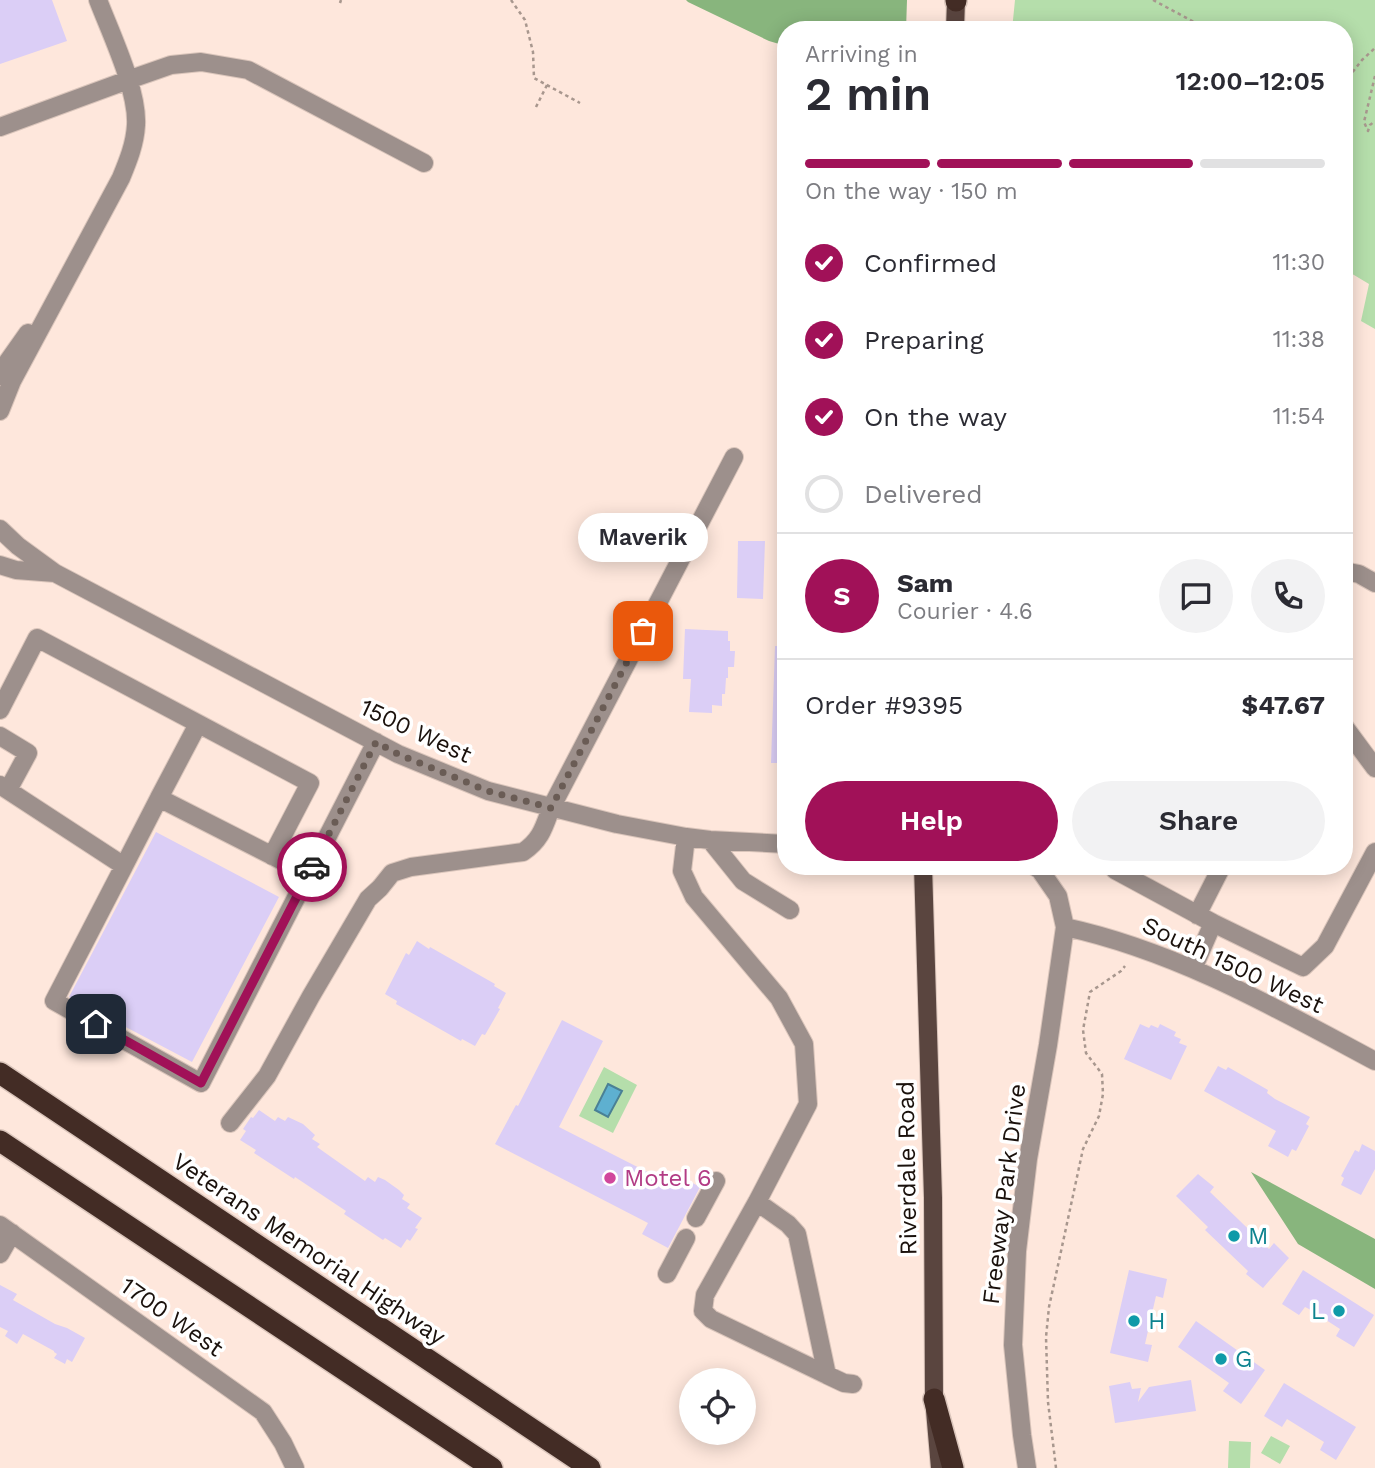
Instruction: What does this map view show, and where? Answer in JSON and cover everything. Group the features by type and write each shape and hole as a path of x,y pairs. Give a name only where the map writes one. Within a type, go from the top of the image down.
{"highway":[{"name":"Veterans Memorial Highway","path":"0,1073 590,1468"},
{"path":"0,1141 492,1468"},
{"path":"934,1399 953,1468"}],"main road":[{"path":"955,21 956,0"},
{"name":"Riverdale Road","path":"923,875 933,1198 934,1399 940,1468"}],"street":[{"path":"0,411 12,381 121,178 132,151 136,126 135,106 98,0"},
{"path":"0,127 171,65 201,62 248,70 424,163"},
{"path":"0,376 26,335 51,311"},
{"path":"230,1123 267,1076 369,899 392,873 411,867 523,852 534,845 734,457"},
{"name":"1500 West","path":"0,529 55,573 398,754 488,791 617,824 686,837 777,844"},
{"name":"1500 West","path":"0,565 16,570 55,573"},
{"path":"1353,573 1375,583"},
{"path":"0,710 37,638 310,783 272,856"},
{"path":"198,724 54,1001 201,1083 376,742"},
{"path":"0,736 28,753 4,787 124,866"},
{"path":"1353,738 1375,768"},
{"path":"159,798 308,874"},
{"path":"686,837 682,871 694,897 779,998 804,1044 808,1104 705,1295 702,1311 711,1319 844,1383 853,1384"},
{"path":"710,840 743,881 790,910"},
{"path":"1124,875 1205,919 1303,967 1325,946 1375,852"},
{"path":"1043,875 1058,896 1065,927"},
{"path":"1192,969 1219,875"},
{"name":"South 1500 West","path":"1065,927 1134,945 1192,969 1281,1011 1375,1061"},
{"name":"Freeway Park Drive","path":"1027,1468 1013,1345 1017,1251 1028,1158 1065,927"},
{"path":"696,1218 716,1181"},
{"path":"757,1202 788,1224 797,1234 828,1375"},
{"path":"0,1254 6,1229"},
{"name":"1700 West","path":"6,1229 262,1412 296,1468"},
{"path":"667,1274 687,1238"}],"path":[{"path":"511,0 525,20 533,52 534,78 580,103"},
{"path":"1153,0 1192,21"},
{"path":"1353,72 1375,48"},
{"path":"1375,76 1364,122 1368,131 1375,121"},
{"path":"536,107 547,85"},
{"path":"1056,1468 1048,1402 1046,1337 1049,1307 1083,1149 1099,1116 1103,1094 1102,1074 1086,1053 1083,1030 1090,992 1125,966"}],"green space":[{"path":"686,0 907,0 906,21 777,21 777,43"},
{"path":"1015,0 1375,0 1375,329 1361,321 1369,284 1353,274 1353,21 1013,21"},
{"path":"604,1067 637,1085 613,1133 579,1116"},
{"path":"1251,1172 1375,1239 1375,1289 1298,1244"},
{"path":"1271,1436 1290,1446 1280,1464 1261,1453"},
{"path":"1229,1441 1251,1442 1250,1468 1228,1468"}],"water":[{"path":"608,1084 622,1091 608,1117 595,1110"}],"building":[{"path":"0,0 52,0 67,41 0,64"},
{"path":"738,541 765,541 763,599 737,598"},
{"path":"685,629 728,631 730,651 735,651 734,667 728,667 722,706 712,705 712,713 689,712 691,679 683,679"},
{"path":"775,646 777,646 777,763 771,763"},
{"path":"156,832 279,897 192,1062 69,997"},
{"path":"417,941 495,984 494,986 506,993 485,1035 482,1034 475,1046 462,1039 461,1041 396,1004 397,1001 385,994 406,953 409,955"},
{"name":"Motel 6","path":"562,1020 603,1041 559,1127 669,1183 674,1173 700,1187 668,1248 642,1234 648,1223 495,1144 516,1105 518,1106"},
{"path":"1140,1024 1158,1028 1160,1024 1176,1032 1174,1036 1181,1039 1179,1043 1187,1046 1171,1080 1124,1059"},
{"path":"1218,1066 1226,1070 1228,1067 1268,1090 1267,1093 1275,1099 1310,1117 1306,1124 1309,1126 1296,1151 1292,1149 1288,1157 1268,1146 1276,1131 1204,1091"},
{"path":"259,1110 275,1121 278,1117 285,1121 288,1117 303,1124 315,1135 312,1139 320,1144 317,1147 365,1181 368,1177 375,1182 378,1177 399,1190 404,1195 402,1199 410,1204 407,1208 422,1218 410,1241 407,1239 401,1248 385,1238 383,1240 344,1214 346,1211 254,1153 256,1150 240,1140 246,1131 243,1129"},
{"path":"1362,1144 1375,1151 1375,1169 1361,1195 1341,1185 1344,1178 1341,1176 1355,1150 1359,1152"},
{"name":"M","path":"1198,1174 1214,1187 1210,1192 1269,1249 1274,1243 1289,1258 1263,1288 1246,1274 1248,1271 1205,1230 1208,1227 1176,1196"},
{"name":"H","path":"1129,1270 1167,1279 1163,1298 1156,1296 1145,1344 1152,1345 1148,1362 1110,1353"},
{"name":"L","path":"1303,1270 1374,1315 1354,1347 1336,1336 1340,1329 1309,1309 1305,1307 1299,1315 1282,1304"},
{"path":"0,1285 17,1294 13,1300 85,1338 72,1362 67,1359 65,1364 54,1358 57,1354 54,1351 23,1334 17,1344 5,1336 8,1331 0,1327"},
{"name":"G","path":"1196,1321 1265,1370 1241,1404 1223,1391 1229,1383 1178,1347"},
{"path":"1191,1380 1196,1411 1115,1423 1109,1386 1130,1382 1132,1389 1141,1388 1138,1402 1149,1387"},
{"path":"1284,1383 1356,1427 1336,1460 1320,1450 1324,1442 1287,1419 1282,1427 1264,1416"}],"way so far":[{"path":"312,867 376,742 398,754 488,791 551,808 643,631"}],"place":[{"name":"Maverik","path":"643,631"},
{"name":"Motel 6","path":"610,1178"},
{"name":"M","path":"1234,1236"},
{"name":"L","path":"1339,1311"},
{"name":"H","path":"1134,1321"},
{"name":"G","path":"1221,1359"}],"route":[{"path":"96,1024 201,1083 312,867"}]}
